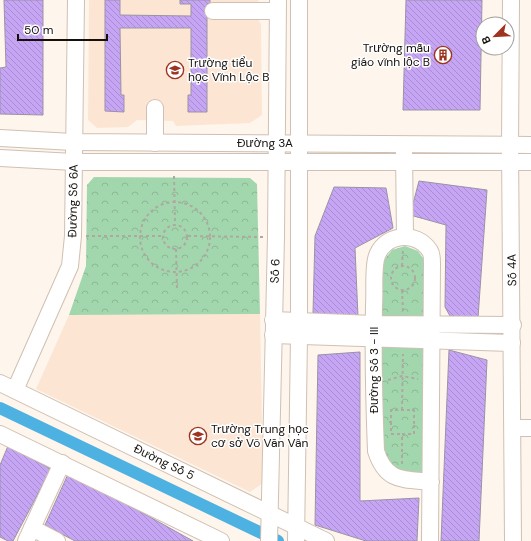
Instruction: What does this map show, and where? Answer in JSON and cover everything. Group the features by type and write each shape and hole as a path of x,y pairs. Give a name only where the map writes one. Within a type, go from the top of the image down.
{"street":[{"name":"Đường Số 6A","path":"15,390 70,266 73,236 76,0"},
{"name":"Số 6","path":"296,534 300,162 298,143 299,0"},
{"name":"Số 4A","path":"511,0 510,145 513,325 513,541"},
{"name":"Số 6","path":"269,541 276,237 275,143 278,5"},
{"path":"213,11 278,5"},
{"path":"155,108 155,143"},
{"name":"Đường 3A","path":"0,138 73,142 531,145"},
{"path":"174,143 174,162"},
{"path":"405,144 403,162 405,236 418,240 430,251 432,263 433,341 430,541"},
{"name":"Đường 3A","path":"0,158 74,162 531,162"},
{"name":"Đường Số 3 - III","path":"405,236 391,239 380,248 376,260 374,332 376,451 381,465 390,474 401,479 431,482"},
{"path":"374,332 403,324 513,325"},
{"path":"273,328 374,332 403,340 512,342"},
{"name":"Đường Số 5","path":"0,383 270,513 296,534 326,541"},
{"path":"513,428 531,428"},
{"path":"1,437 62,463 213,539"},
{"path":"57,541 28,535 62,463"}],"path":[{"path":"174,162 175,224"},
{"path":"175,201 186,203 196,208 204,216 209,226 211,237 209,248 204,258 197,265 187,270 176,272 165,271 155,266 147,257 142,247 140,236 142,225 147,216 159,206 175,201"},
{"path":"175,224 185,229 188,236 186,244 176,249 168,247 163,236 168,227 175,224"},
{"path":"73,236 163,236"},
{"path":"188,236 276,237"},
{"path":"176,249 176,290"},
{"path":"403,266 413,272 414,279 411,287 402,290 393,285 391,278 394,271 403,266"},
{"path":"402,290 403,324"},
{"path":"402,410 403,340"},
{"path":"374,386 392,378 402,376 418,379 432,387"},
{"path":"391,410 402,410 414,410 414,434 391,434 391,410"},
{"path":"375,422 391,422"},
{"path":"414,423 432,422"},
{"path":"401,479 402,434"}],"shaded area":[{"name":"Trường tiểu học Vĩnh Lộc B","path":"89,0 259,0 256,5 257,18 261,24 262,115 250,123 176,126 173,121 137,120 128,127 97,128 88,120"},
{"name":"Trường Trung học cơ sở Võ Văn Vân","path":"260,314 263,483 250,492 36,389 69,315"}],"green space":[{"path":"94,177 250,178 257,184 260,314 69,315 86,266 87,185"},
{"path":"405,246 418,251 425,261 425,317 379,316 383,261 392,250"},
{"path":"378,346 425,347 424,472 403,472 393,467 381,451"}],"building":[{"path":"4,0 43,0 43,115 0,114 0,68 6,67"},
{"path":"105,0 120,0 120,15 191,16 191,4 180,4 180,0 210,0 210,4 207,4 207,112 188,112 188,95 191,95 191,28 120,28 121,95 124,95 124,112 105,111"},
{"name":"Trường mẫu giáo vĩnh lộc B","path":"406,0 482,0 482,16 475,16 475,56 481,56 480,110 403,110"},
{"path":"419,181 487,190 478,318 450,316 445,307 446,225 410,215"},
{"path":"334,187 386,188 393,228 355,248 358,317 313,313 315,236"},
{"path":"449,350 487,360 479,541 441,541"},
{"path":"360,352 360,501 419,498 417,541 366,541 315,525 318,355"},
{"path":"8,446 51,469 13,541 8,541 0,537 0,465"},
{"path":"69,472 193,541 75,541 45,525"}],"waterway":[{"path":"0,408 278,541"}],"place":[{"name":"Trường mẫu giáo vĩnh lộc B","path":"443,55"},
{"name":"Trường tiểu học Vĩnh Lộc B","path":"175,70"},
{"name":"Trường Trung học cơ sở Võ Văn Vân","path":"198,436"}]}
